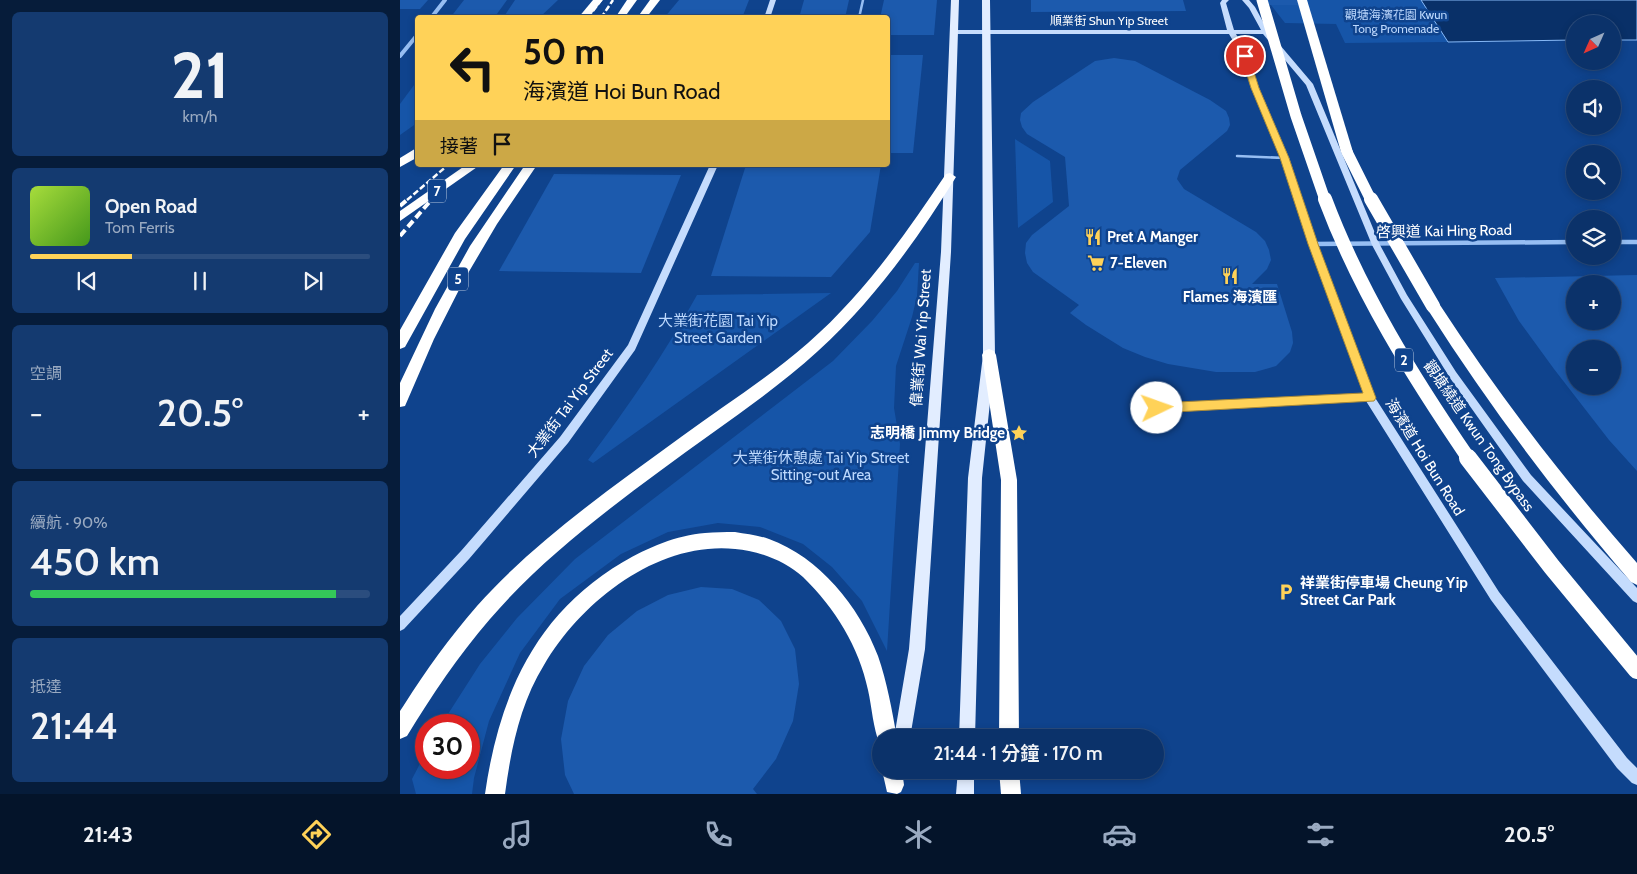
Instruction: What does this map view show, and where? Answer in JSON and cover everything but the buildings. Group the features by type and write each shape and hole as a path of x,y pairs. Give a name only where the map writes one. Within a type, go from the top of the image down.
{"highway":[{"path":"585,15 598,0"},
{"path":"621,15 632,0"},
{"path":"638,15 648,0"},
{"path":"643,15 655,0"},
{"name":"觀塘繞道 Kwun Tong Bypass","path":"1262,0 1305,148 1336,229 1380,318 1439,414 1491,489 1562,580 1637,670"},
{"path":"1302,0 1347,152 1381,219 1459,348 1543,462 1602,537 1637,576"},
{"path":"400,163 415,153"},
{"name":"7","path":"400,217 471,167"},
{"name":"5","path":"400,343 460,236 509,167"},
{"name":"5","path":"400,400 420,351 445,300 484,234 530,167"},
{"path":"400,729 417,700 468,631 498,596 529,566 593,512 802,356 866,296 950,177"},
{"path":"989,355 996,390 1008,480 1009,729"},
{"path":"495,794 504,741 515,706 527,677 563,622 588,598 632,565 658,554 695,543 721,540 741,541 779,552 796,561 829,592 851,623 871,663 885,729"},
{"path":"1010,779 1011,794"}],"main road":[{"path":"768,15 773,0"},
{"name":"偉業街 Wai Yip Street","path":"904,729 917,649 945,262 950,177 955,0"},
{"path":"967,729 975,478 989,355 988,31 986,0"},
{"name":"海濱道 Hoi Bun Road","path":"1226,0 1223,3 1231,31 1245,56 1255,88 1285,158 1313,244 1370,398 1495,596 1622,763 1637,778"},
{"path":"1245,0 1252,7 1265,32 1310,84 1376,244 1404,297 1453,374 1527,478 1637,597"},
{"name":"順業街 Shun Yip Street","path":"954,32 1265,32"},
{"name":"大業街 Tai Yip Street","path":"400,625 465,555 564,440 632,347 713,167"},
{"path":"965,794 966,779"}],"street":[{"path":"433,15 445,0"},
{"path":"400,56 415,38"},
{"name":"啓興道 Kai Hing Road","path":"1313,244 1566,242"},
{"path":"1621,242 1637,242"},
{"path":"1157,408 1370,398"}],"lane":[{"path":"860,15 863,0"},
{"path":"1238,156 1285,158"}],"green space":[{"name":"觀塘海濱花園 Kwun Tong Promenade","path":"1267,0 1421,0 1448,42 1345,43 1336,24 1285,23"},
{"path":"415,84 415,124 400,135 400,104"},
{"path":"1015,139 1050,161 1053,202 1018,228"},
{"name":"大業街休憩處 Tai Yip Street Sitting-out Area","path":"915,263 919,263 917,296 896,366 894,408 900,444 887,651 862,601 832,567 803,544 760,527 718,523 668,532 621,554 560,599 520,653 489,721 480,755 480,714 448,714 480,664 517,618 575,559 833,361 872,321 897,291"},
{"name":"大業街花園 Tai Yip Street Garden","path":"831,293 593,463 588,460 645,379 697,295"},
{"name":"大業街休憩處 Tai Yip Street Sitting-out Area","path":"415,773 415,779 474,779 472,794 416,794 412,779"}],"shaded area":[{"path":"1421,0 1637,0 1637,40 1621,40 1621,15 1566,15 1566,40 1448,42"}],"railway":[{"path":"590,15 601,0"},
{"path":"603,15 613,0"},
{"path":"407,200 446,167"},
{"path":"432,199 466,167"},
{"path":"400,206 408,199"},
{"path":"400,236 432,199"}],"place":[{"name":"Pret A Manger","path":"1093,237"},
{"name":"7-Eleven","path":"1096,263"},
{"name":"Flames 海濱匯","path":"1230,276"},
{"name":"志明橋 Jimmy Bridge","path":"1019,433"},
{"name":"祥業街停車場 Cheung Yip Street Car Park","path":"1286,592"}],"route":[{"path":"1157,408 1370,398 1313,244 1285,158 1255,88 1245,56"}]}
